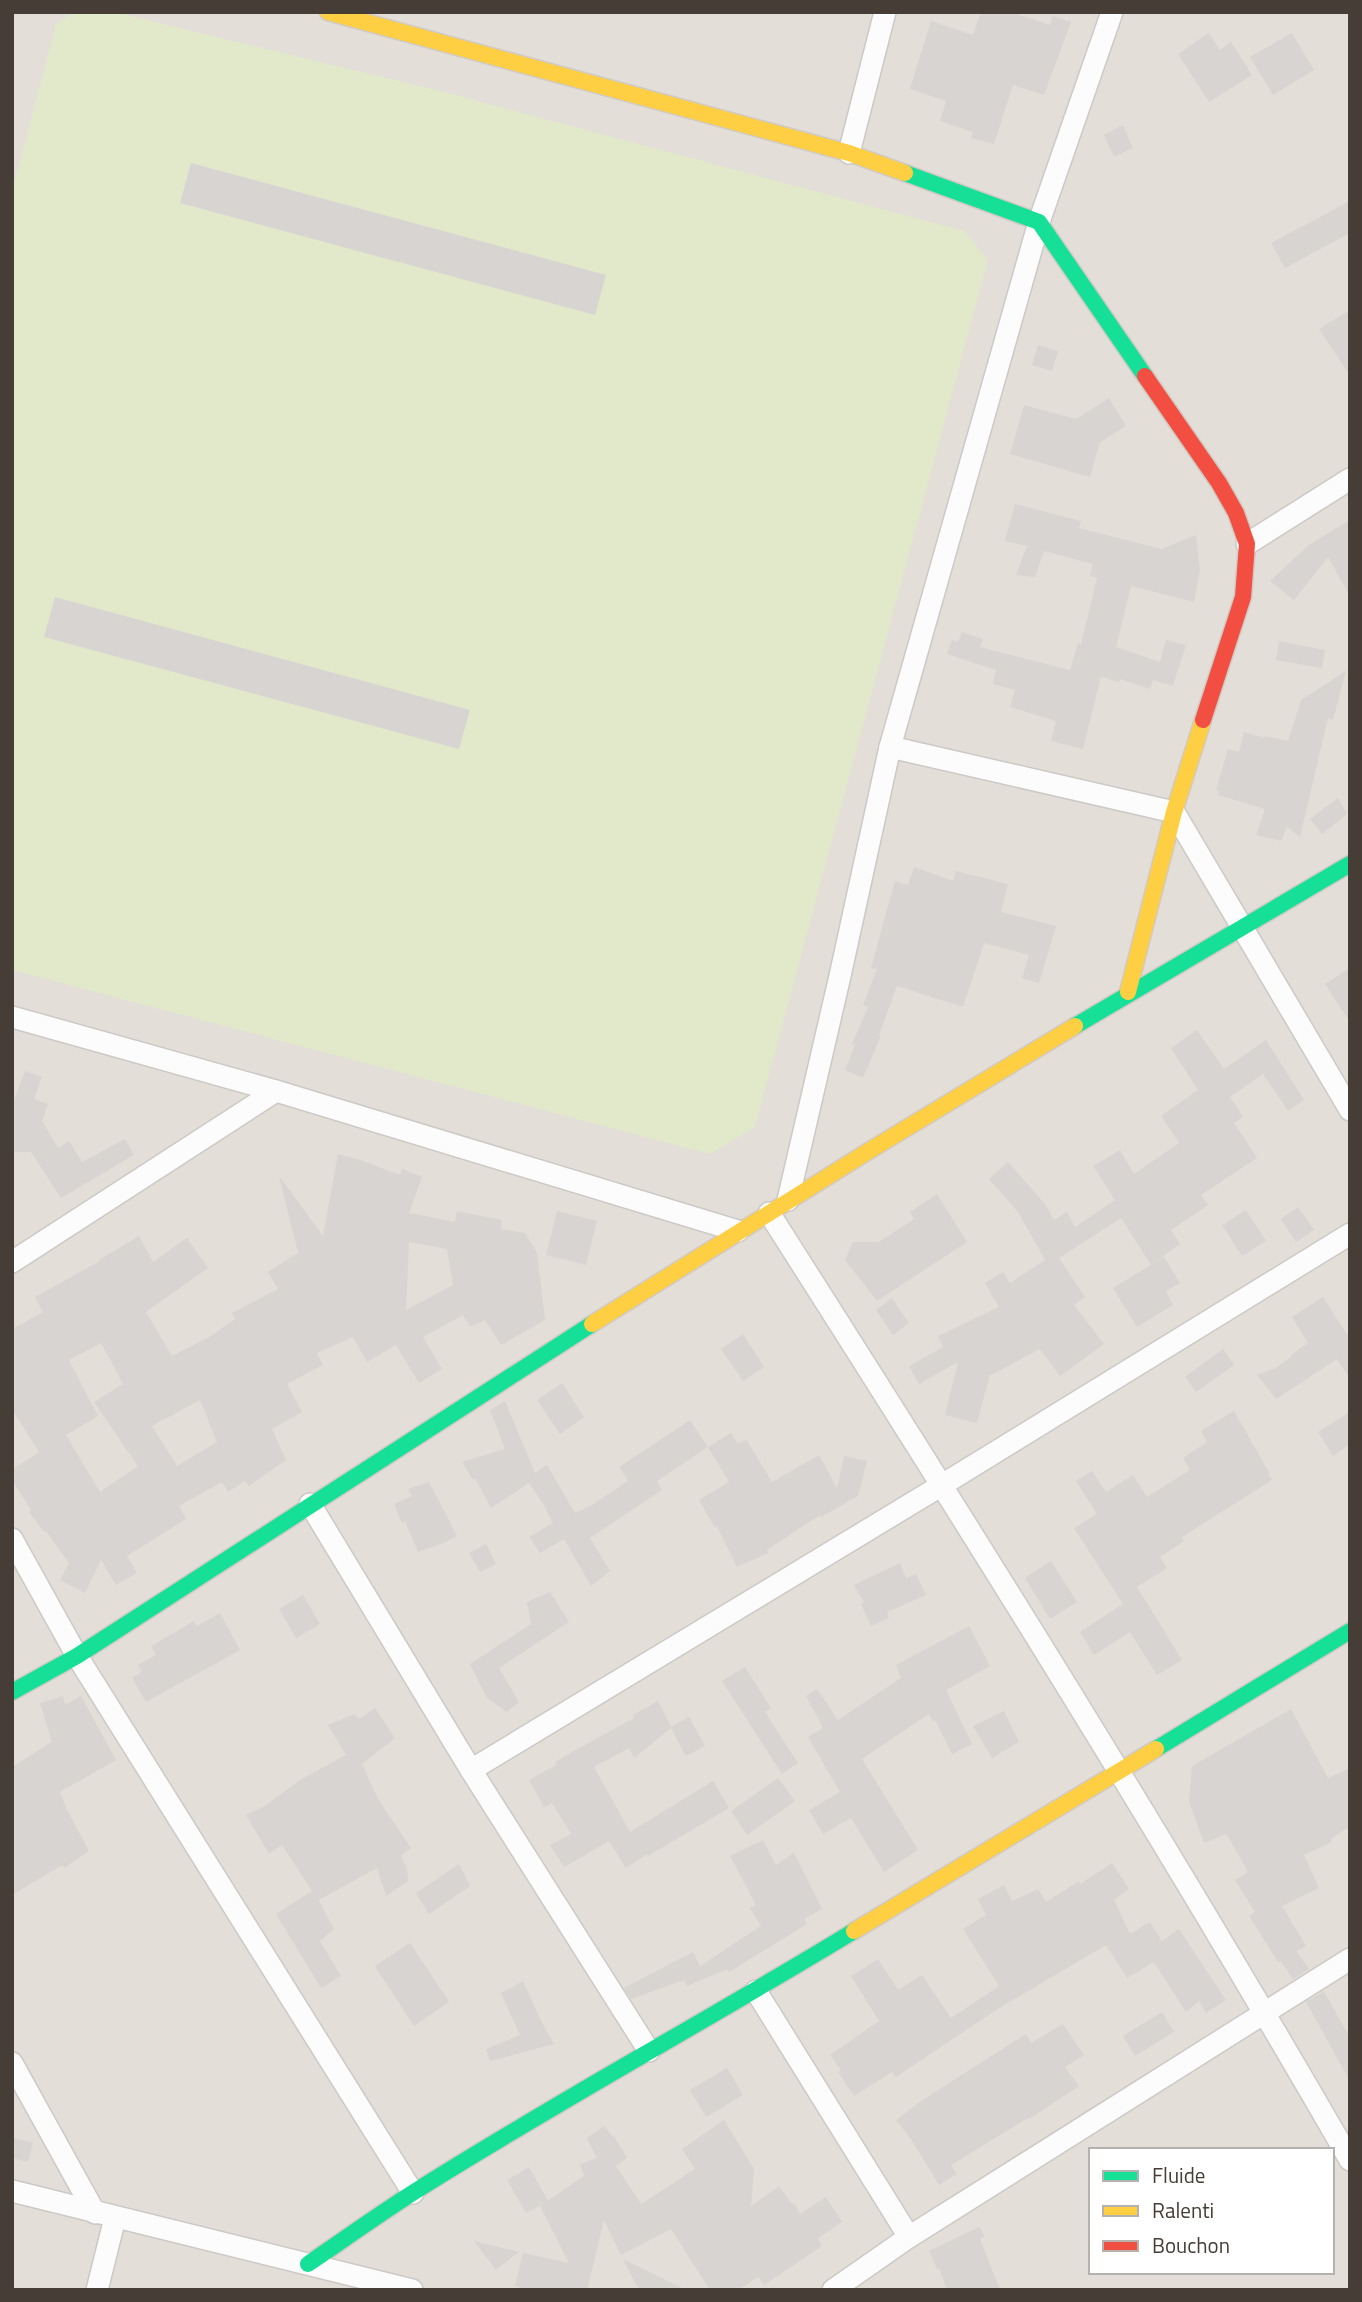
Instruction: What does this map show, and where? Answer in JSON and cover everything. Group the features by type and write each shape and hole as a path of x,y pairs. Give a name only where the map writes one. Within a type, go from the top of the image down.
{"street":[{"path":"328,12 849,153 1039,222 1219,484 1236,513 1247,544 1244,597 1174,812 1128,992"},
{"path":"849,153 885,12"},
{"path":"788,1200 841,976 890,747 1039,222 1112,12"},
{"path":"1247,544 1350,479"},
{"path":"890,747 1174,812 1350,1110"},
{"path":"12,1692 77,1656 737,1231 1128,992 1350,864"},
{"path":"12,1017 276,1091 737,1231"},
{"path":"12,1262 276,1091"},
{"path":"769,1213 942,1485 1264,2012 1350,2160"},
{"path":"471,1770 1350,1234"},
{"path":"310,1504 471,1770 649,2051"},
{"path":"12,1539 77,1656 413,2193"},
{"path":"308,2264 413,2193 649,2051 756,1991 1350,1631"},
{"path":"833,2290 909,2237 1350,1959"},
{"path":"756,1991 909,2237"},
{"path":"12,2063 105,2216 97,2290"},
{"path":"12,2191 412,2290"}],"shaded area":[{"path":"12,12 1350,12 1350,2290 12,2290"}],"green space":[{"path":"74,12 114,12 444,92 964,231 988,260 755,1127 710,1154 12,970 12,191 56,24"}],"building":[{"path":"981,12 1011,12 1050,25 1053,16 1071,22 1044,95 1013,85 994,144 971,138 973,132 940,121 946,101 910,89 931,21 973,35"},
{"path":"1209,33 1220,50 1231,42 1252,75 1209,102 1178,54"},
{"path":"1292,33 1314,70 1273,95 1250,57"},
{"path":"1123,125 1133,148 1114,157 1104,135"},
{"path":"191,163 606,275 595,315 180,203"},
{"path":"1350,201 1350,233 1285,268 1271,243"},
{"path":"1350,310 1350,375 1319,329"},
{"path":"1038,345 1058,351 1052,371 1032,365"},
{"path":"1109,398 1126,426 1100,442 1090,477 1010,454 1024,405 1076,419"},
{"path":"1015,504 1081,521 1079,528 1162,549 1196,535 1200,570 1194,602 1131,586 1116,647 1160,662 1166,640 1186,645 1173,686 1153,680 1150,689 1120,679 1119,682 1101,677 1083,749 1051,741 1056,721 1010,707 1015,690 993,684 996,670 947,654 952,640 958,642 962,632 983,639 980,647 1070,670 1078,643 1081,644 1097,578 1090,576 1093,564 1044,551 1035,577 1016,575 1027,546 1005,541"},
{"path":"1350,520 1350,596 1328,557 1294,600 1270,581 1309,545"},
{"path":"55,597 470,710 459,749 44,637"},
{"path":"1279,641 1325,650 1322,668 1276,660"},
{"path":"1346,671 1333,720 1328,718 1300,837 1287,827 1281,841 1256,835 1265,809 1218,795 1219,791 1216,790 1228,749 1239,752 1244,732 1288,741 1301,700"},
{"path":"1338,798 1347,814 1322,834 1310,819"},
{"path":"914,867 953,881 956,871 1008,884 1001,912 1056,926 1039,983 1022,978 1029,955 984,943 963,1007 897,986 879,1035 881,1036 863,1078 845,1070 855,1045 852,1044 868,1007 863,1005 877,969 871,968 895,881 908,885"},
{"path":"1350,968 1350,1022 1325,984"},
{"path":"1197,1030 1224,1069 1266,1040 1304,1100 1288,1111 1263,1074 1230,1097 1243,1117 1234,1123 1257,1158 1201,1195 1208,1205 1171,1230 1180,1244 1151,1265 1121,1218 1059,1258 1085,1297 1074,1305 1104,1344 1060,1376 1040,1349 990,1374 977,1423 945,1415 958,1362 919,1384 909,1366 943,1347 938,1336 999,1307 985,1283 1003,1272 1010,1283 1045,1260 1018,1212 989,1179 1008,1162 1045,1204 1054,1220 1067,1212 1075,1227 1115,1200 1093,1166 1120,1150 1134,1174 1179,1143 1161,1116 1198,1090 1171,1048"},
{"path":"25,1071 42,1077 34,1099 48,1104 42,1121 58,1148 69,1141 82,1162 125,1139 134,1155 61,1198 31,1152 12,1152 12,1106"},
{"path":"338,1154 400,1175 402,1169 422,1177 409,1213 455,1222 457,1211 502,1220 501,1229 525,1233 537,1253 545,1320 501,1345 485,1320 470,1327 463,1315 423,1337 442,1369 419,1383 396,1345 367,1362 353,1337 317,1353 323,1365 287,1384 302,1412 272,1429 286,1460 249,1486 245,1481 228,1492 222,1482 179,1506 186,1519 127,1556 137,1573 116,1585 101,1560 85,1593 60,1580 69,1563 29,1512 31,1510 12,1480 12,1470 39,1452 12,1409 12,1329 43,1312 35,1297 139,1236 153,1262 187,1238 208,1268 146,1312 172,1356 209,1337 235,1319 232,1313 278,1289 268,1272 298,1253 279,1176 323,1236","holes":["409,1242 447,1249 453,1285 406,1310","101,1343 123,1384 94,1402 138,1466 100,1492 66,1435 98,1416 69,1360","200,1400 217,1442 177,1466 152,1426"]},
{"path":"937,1194 967,1242 877,1301 845,1260 853,1242 879,1242 914,1219 910,1212"},
{"path":"1298,1207 1314,1230 1296,1242 1281,1219"},
{"path":"1246,1210 1266,1241 1242,1256 1222,1225"},
{"path":"557,1211 597,1221 586,1265 546,1255"},
{"path":"1164,1257 1180,1283 1166,1291 1173,1305 1137,1327 1113,1288"},
{"path":"1323,1297 1350,1339 1350,1379 1337,1359 1276,1399 1257,1375 1276,1368 1308,1343 1292,1317"},
{"path":"892,1298 909,1323 893,1335 876,1310"},
{"path":"743,1334 764,1367 743,1381 721,1349"},
{"path":"1223,1349 1234,1365 1196,1392 1185,1377"},
{"path":"562,1383 584,1417 560,1434 537,1400"},
{"path":"505,1401 535,1473 547,1465 575,1513 628,1481 619,1467 690,1420 708,1447 657,1481 662,1490 590,1538 610,1571 591,1586 564,1539 540,1553 529,1537 553,1523 529,1483 491,1508 475,1478 473,1480 462,1462 505,1449 490,1410"},
{"path":"1234,1411 1272,1480 1182,1537 1184,1541 1160,1557 1167,1568 1137,1587 1182,1660 1157,1675 1130,1632 1094,1655 1080,1632 1123,1604 1074,1528 1097,1514 1076,1481 1092,1471 1106,1492 1133,1475 1147,1497 1190,1470 1183,1458 1207,1442 1201,1431"},
{"path":"1350,1412 1350,1444 1333,1456 1318,1432"},
{"path":"731,1433 738,1444 746,1439 772,1482 819,1455 837,1488 844,1456 867,1461 858,1496 821,1517 820,1515 767,1550 768,1553 737,1567 717,1526 715,1528 699,1500 729,1482 708,1447"},
{"path":"429,1482 457,1536 418,1552 405,1521 402,1523 394,1504 412,1496 408,1489"},
{"path":"486,1544 496,1564 480,1572 469,1553"},
{"path":"1051,1561 1077,1602 1050,1619 1025,1578"},
{"path":"900,1563 906,1578 916,1574 926,1595 887,1612 889,1618 871,1626 861,1604 864,1602 854,1585"},
{"path":"550,1592 569,1622 499,1668 519,1702 507,1712 487,1698 470,1664 531,1624 527,1602"},
{"path":"303,1595 320,1624 296,1638 279,1609"},
{"path":"220,1613 240,1650 146,1702 132,1678 142,1672 138,1665 156,1655 151,1646 194,1621 197,1626"},
{"path":"969,1626 990,1666 946,1690 972,1744 952,1754 935,1720 933,1722 929,1714 862,1759 918,1850 884,1872 851,1818 823,1834 809,1810 840,1792 808,1737 823,1728 806,1696 817,1689 838,1720 901,1678 896,1665"},
{"path":"745,1667 771,1708 765,1712 798,1763 782,1774 722,1681"},
{"path":"63,1696 65,1705 81,1696 116,1760 60,1792 89,1851 64,1868 62,1865 12,1895 12,1767 52,1742 40,1703"},
{"path":"658,1701 671,1727 689,1717 705,1746 686,1756 671,1728 634,1758 629,1748 594,1767 630,1832 713,1781 729,1808 626,1868 609,1841 564,1867 550,1845 571,1834 552,1803 544,1807 529,1780"},
{"path":"375,1708 395,1738 362,1764 378,1799 411,1848 401,1856 407,1868 408,1881 386,1896 377,1868 318,1899 334,1929 320,1941 341,1976 321,1988 276,1914 312,1891 282,1845 269,1854 246,1815 263,1807 303,1778 346,1755 328,1725 355,1714 359,1719"},
{"path":"1291,1709 1328,1778 1350,1768 1350,1826 1331,1839 1332,1842 1304,1855 1319,1888 1282,1906 1306,1946 1296,1951 1309,1969 1293,1979 1281,1961 1278,1962 1249,1916 1255,1912 1235,1880 1248,1872 1230,1840 1226,1834 1204,1843 1189,1802 1192,1766"},
{"path":"1004,1711 1019,1742 992,1758 973,1726"},
{"path":"778,1778 795,1801 747,1835 731,1811"},
{"path":"763,1840 776,1865 794,1853 822,1909 804,1919 807,1924 729,1972 727,1969 687,1986 684,1980 631,1999 624,1988 693,1952 700,1966 761,1926 750,1908 756,1905 730,1856"},
{"path":"1112,1863 1129,1889 1114,1900 1130,1934 1150,1922 1162,1941 1179,1929 1226,2000 1206,2013 1199,2001 1186,2012 1154,1962 1127,1978 1106,1945 996,2010 896,2077 892,2072 854,2096 830,2055 879,2021 851,1976 878,1959 898,1990 922,1975 951,2018 999,1986 963,1929 986,1915 978,1899 1004,1885 1012,1901 1038,1889 1046,1902"},
{"path":"459,1864 470,1886 429,1914 416,1893"},
{"path":"410,1943 449,2002 414,2026 375,1966"},
{"path":"523,1981 554,2044 490,2061 486,2049 520,2035 501,1993"},
{"path":"1324,1991 1350,2038 1350,2081 1306,2002"},
{"path":"1162,2012 1174,2032 1135,2056 1123,2036"},
{"path":"1063,2024 1084,2055 1065,2067 1079,2086 951,2165 957,2174 939,2185 896,2120 1026,2034 1031,2043"},
{"path":"727,2068 743,2095 706,2117 690,2090"},
{"path":"724,2120 754,2169 751,2206 779,2186 800,2214 826,2197 842,2222 818,2238 822,2246 764,2285 758,2277 738,2290 710,2290 671,2229 621,2255 604,2220 587,2290 528,2290 515,2286 523,2253 569,2263 540,2206 584,2176 580,2164 597,2158 587,2138 604,2126 614,2136 627,2158 616,2166 641,2204 695,2169 682,2149"},
{"path":"12,2137 33,2143 28,2162 12,2158"},
{"path":"529,2167 548,2201 526,2213 507,2180"},
{"path":"979,2227 985,2236 980,2239 1000,2290 947,2290 929,2251"},
{"path":"474,2241 519,2252 496,2270"},
{"path":"623,2259 686,2290 639,2290"}],"traffic: fast":[{"path":"905,173 1039,222 1145,376"},
{"path":"1075,1026 1350,864"},
{"path":"12,1692 77,1656 592,1324"},
{"path":"1156,1749 1350,1631"},
{"path":"308,2264 468,2158 854,1931"}],"traffic: slow":[{"path":"328,12 849,153 905,173"},
{"path":"1128,992 1174,812 1203,720"},
{"path":"592,1324 1075,1026"},
{"path":"854,1931 1156,1749"}],"traffic: jam":[{"path":"1145,376 1219,483 1236,513 1247,544 1243,597 1203,720"}]}
